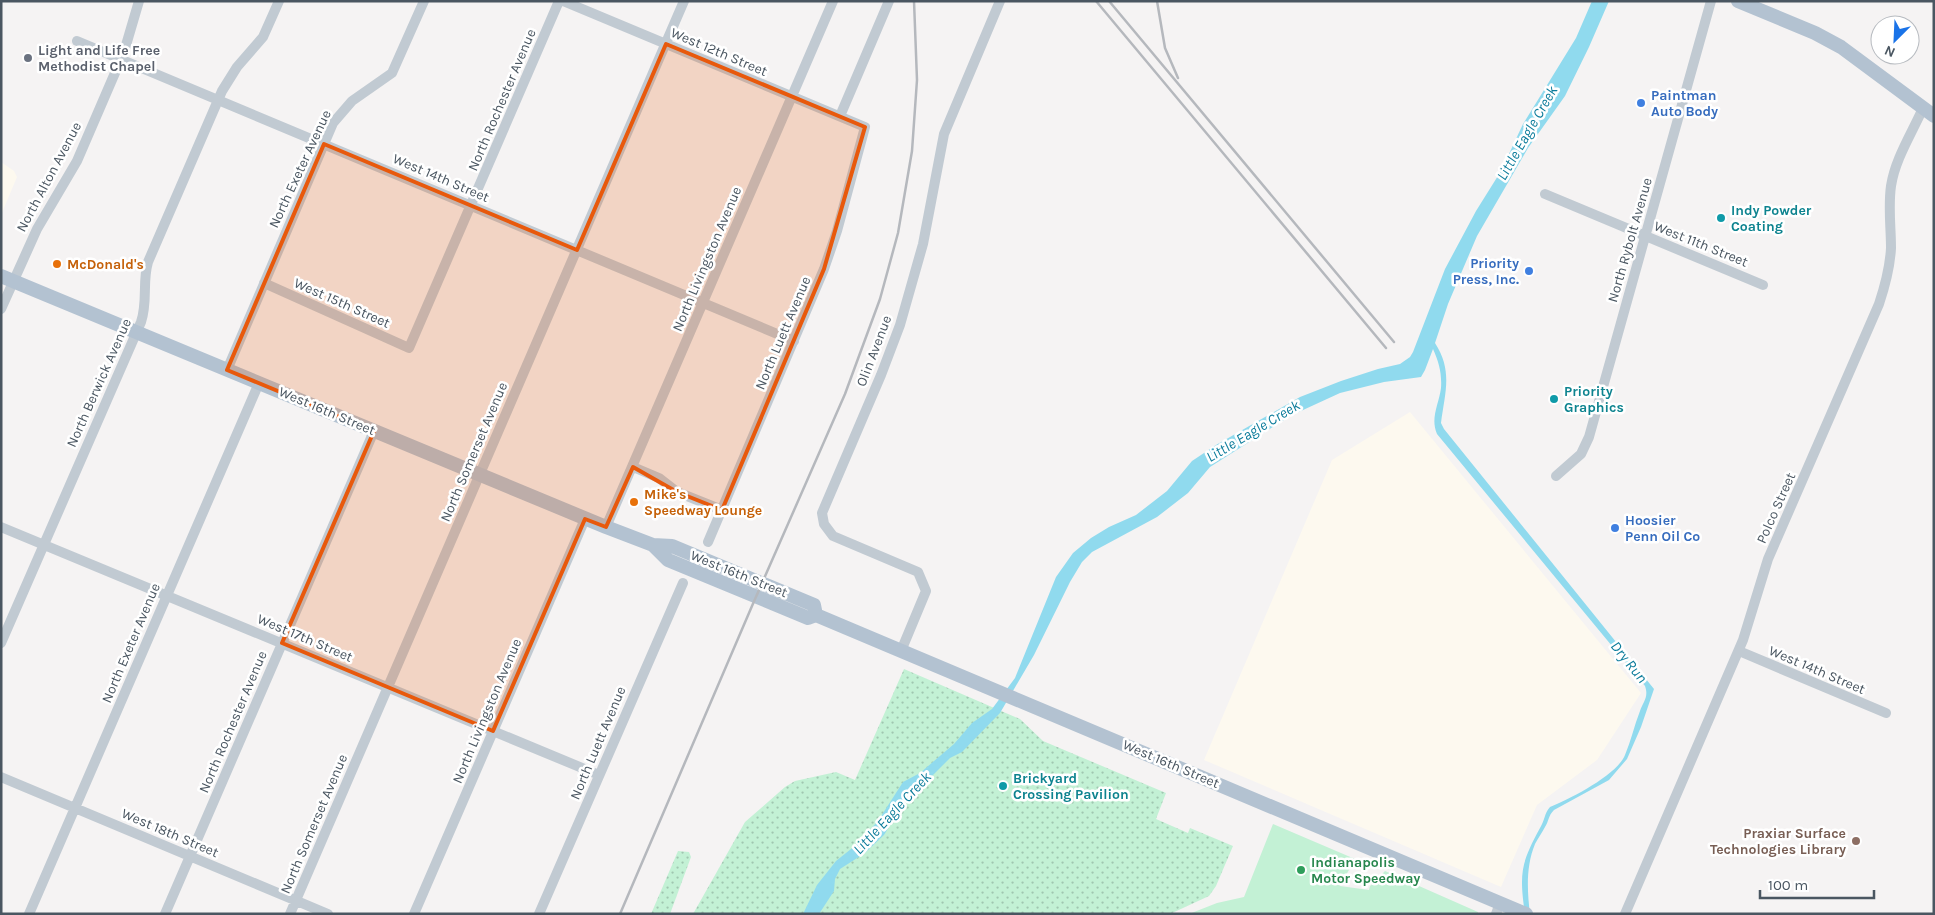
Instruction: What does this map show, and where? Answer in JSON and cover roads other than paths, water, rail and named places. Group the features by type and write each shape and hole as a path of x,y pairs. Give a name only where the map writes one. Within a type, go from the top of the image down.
{"main road":[{"path":"1738,1 1815,33 1841,47 1928,112"},
{"name":"West 16th Street","path":"7,279 653,545 665,557 675,563 808,618 816,615 1032,705 1498,908 1522,912"}],"street":[{"name":"North Alton Avenue","path":"1,309 7,279 77,161 121,60 139,1"},
{"name":"North Berwick Avenue","path":"1,643 141,322 145,308 144,279 148,262 218,100 237,67 263,37 279,1"},
{"name":"North Exeter Avenue","path":"227,370 335,120 346,106 358,96 393,72 424,1"},
{"name":"West 12th Street","path":"561,1 865,127"},
{"name":"North Rochester Avenue","path":"409,348 561,1"},
{"name":"North Somerset Avenue","path":"290,914 684,1"},
{"name":"North Livingston Avenue","path":"606,527 833,1"},
{"path":"840,116 889,1"},
{"name":"Olin Avenue","path":"901,651 926,591 918,572 833,536 824,524 822,513 881,375 900,325 922,249 944,134 1000,1"},
{"name":"North Rybolt Avenue","path":"1556,476 1581,454 1589,438 1711,1"},
{"name":"West 14th Street","path":"77,41 794,341"},
{"name":"Polco Street","path":"1625,914 1739,651 1767,563 1879,304 1887,280 1890,262 1889,201 1891,183 1897,164 1928,112"},
{"name":"North Luett Avenue","path":"708,542 833,245 865,127"},
{"name":"West 11th Street","path":"1545,194 1763,285"},
{"name":"West 15th Street","path":"264,284 409,348"},
{"name":"North Exeter Avenue","path":"29,914 259,383"},
{"name":"North Rochester Avenue","path":"165,914 374,431"},
{"path":"633,467 659,478 677,492 722,510"},
{"name":"North Livingston Avenue","path":"414,914 585,518"},
{"name":"West 17th Street","path":"1,527 599,775"},
{"name":"North Luett Avenue","path":"539,914 682,583"},
{"name":"West 14th Street","path":"1739,651 1886,713"},
{"name":"West 18th Street","path":"1,777 328,914"}],"water":[{"name":"Little Eagle Creek","path":"1592,1 1609,1 1565,96 1528,148 1477,236 1448,304 1435,343 1441,353 1446,372 1446,391 1441,423 1444,429 1654,689 1641,727 1627,759 1609,780 1554,810 1551,814 1535,844 1530,861 1528,887 1530,914 1525,914 1522,888 1523,869 1529,850 1547,812 1550,807 1592,786 1620,763 1627,750 1645,699 1646,690 1645,686 1437,434 1434,422 1441,388 1441,378 1433,349 1421,377 1384,382 1340,393 1290,416 1210,467 1188,493 1157,517 1092,552 1082,562 1070,582 1034,655 1000,713 962,752 950,758 927,781 920,785 914,795 905,801 884,835 865,853 840,869 835,879 834,891 819,914 803,914 817,885 836,861 856,845 878,821 903,782 920,773 954,744 972,723 992,709 1015,678 1056,577 1073,553 1091,538 1109,527 1136,515 1167,491 1192,461 1216,445 1300,397 1341,381 1400,364 1410,357 1445,269 1476,211 1501,171 1523,124 1576,38"}],"railway":[{"path":"620,914 845,394 880,299 898,233 912,151 917,80 914,1"},
{"path":"1096,1 1386,348"},
{"path":"1109,1 1394,342"},
{"path":"1157,1 1165,48 1178,78"}],"place":[{"name":"Light and Life Free Methodist Chapel","path":"28,58"},
{"name":"Paintman Auto Body","path":"1641,103"},
{"name":"Indy Powder Coating","path":"1721,218"},
{"name":"McDonald's","path":"57,264"},
{"name":"Priority Press, Inc.","path":"1529,271"},
{"name":"Priority Graphics","path":"1554,399"},
{"name":"Mike's Speedway Lounge","path":"634,502"},
{"name":"Hoosier Penn Oil Co","path":"1615,528"},
{"name":"Brickyard Crossing Pavilion","path":"1003,786"},
{"name":"Praxiar Surface Technologies Library","path":"1856,841"},
{"name":"Indianapolis Motor Speedway","path":"1301,870"}],"water label":[{"name":"Dry Run","path":"1629,662"}]}
